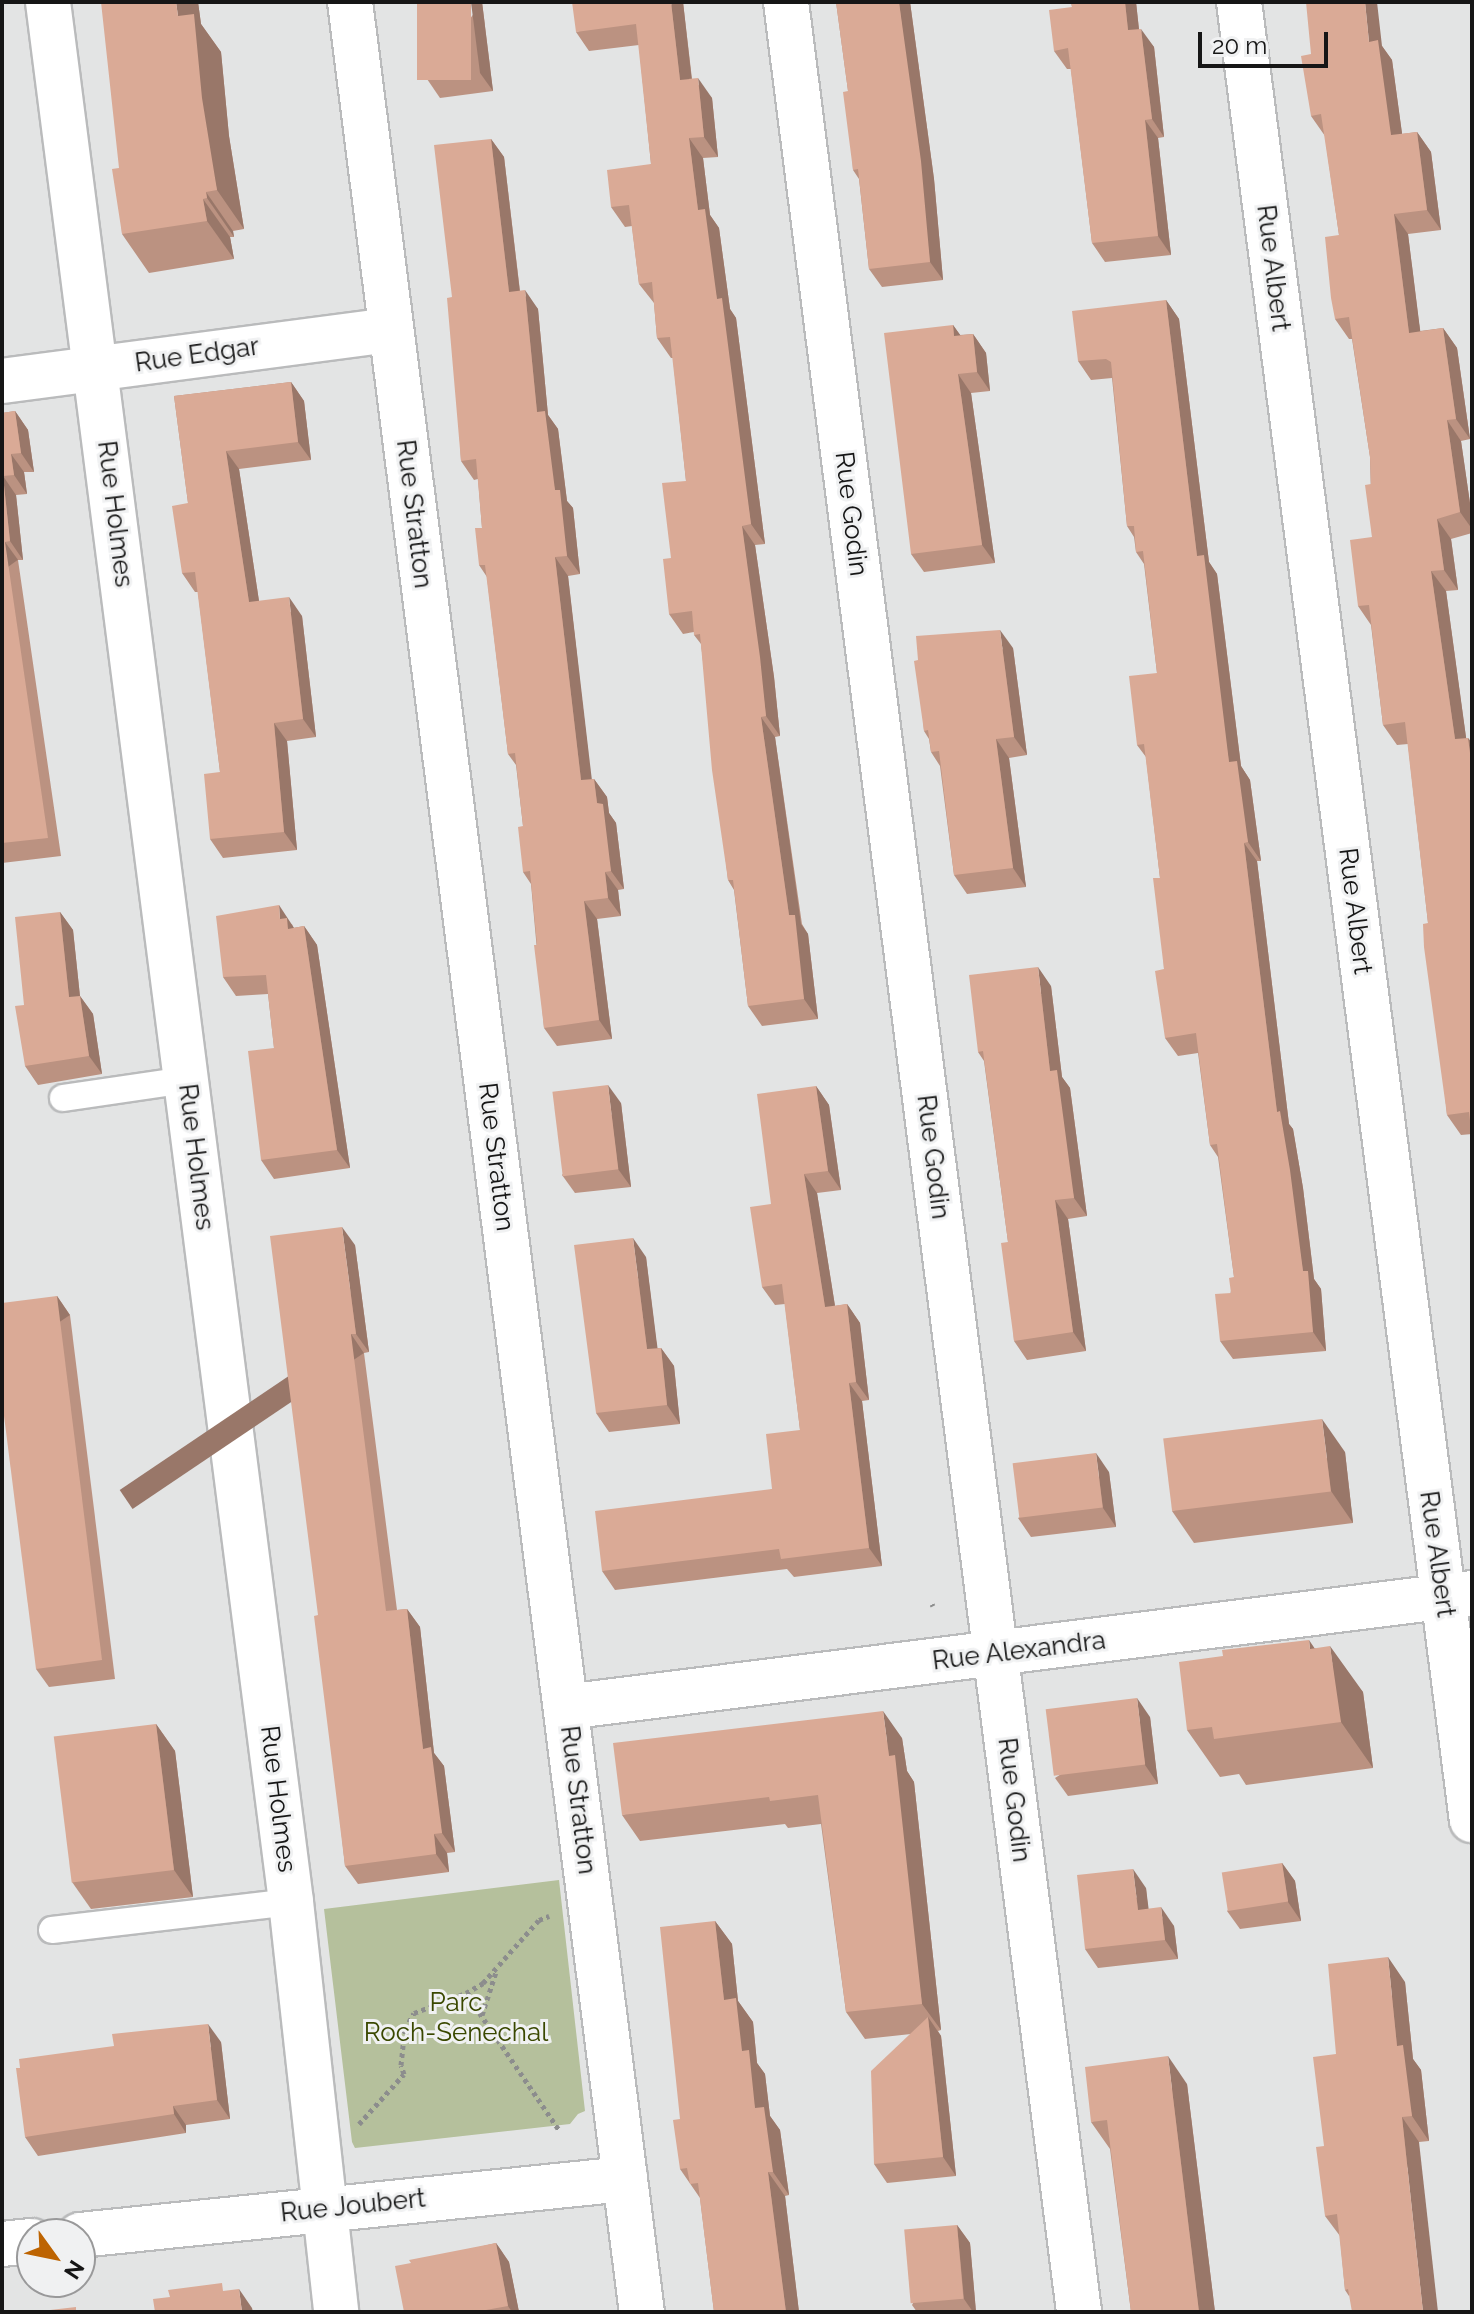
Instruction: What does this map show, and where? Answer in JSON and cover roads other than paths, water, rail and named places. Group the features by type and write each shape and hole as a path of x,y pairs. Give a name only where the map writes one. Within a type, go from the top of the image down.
{"street":[{"name":"Rue Holmes","path":"48,2 291,1902 336,2312"},
{"name":"Rue Stratton","path":"350,2 642,2312"},
{"name":"Rue Godin","path":"786,2 1079,2312"},
{"name":"Rue Albert","path":"1239,2 1457,1595 1472,1820"},
{"name":"Rue Edgar","path":"2,381 391,330"},
{"name":"Rue Alexandra","path":"566,1707 1457,1595"},
{"name":"Rue Joubert","path":"96,2233 323,2207 625,2179"}],"lane":[{"path":"63,1098 186,1080"},
{"path":"52,1930 291,1902"}],"park label":[{"name":"Parc Roch-Senechal","path":"456,2018"}]}
